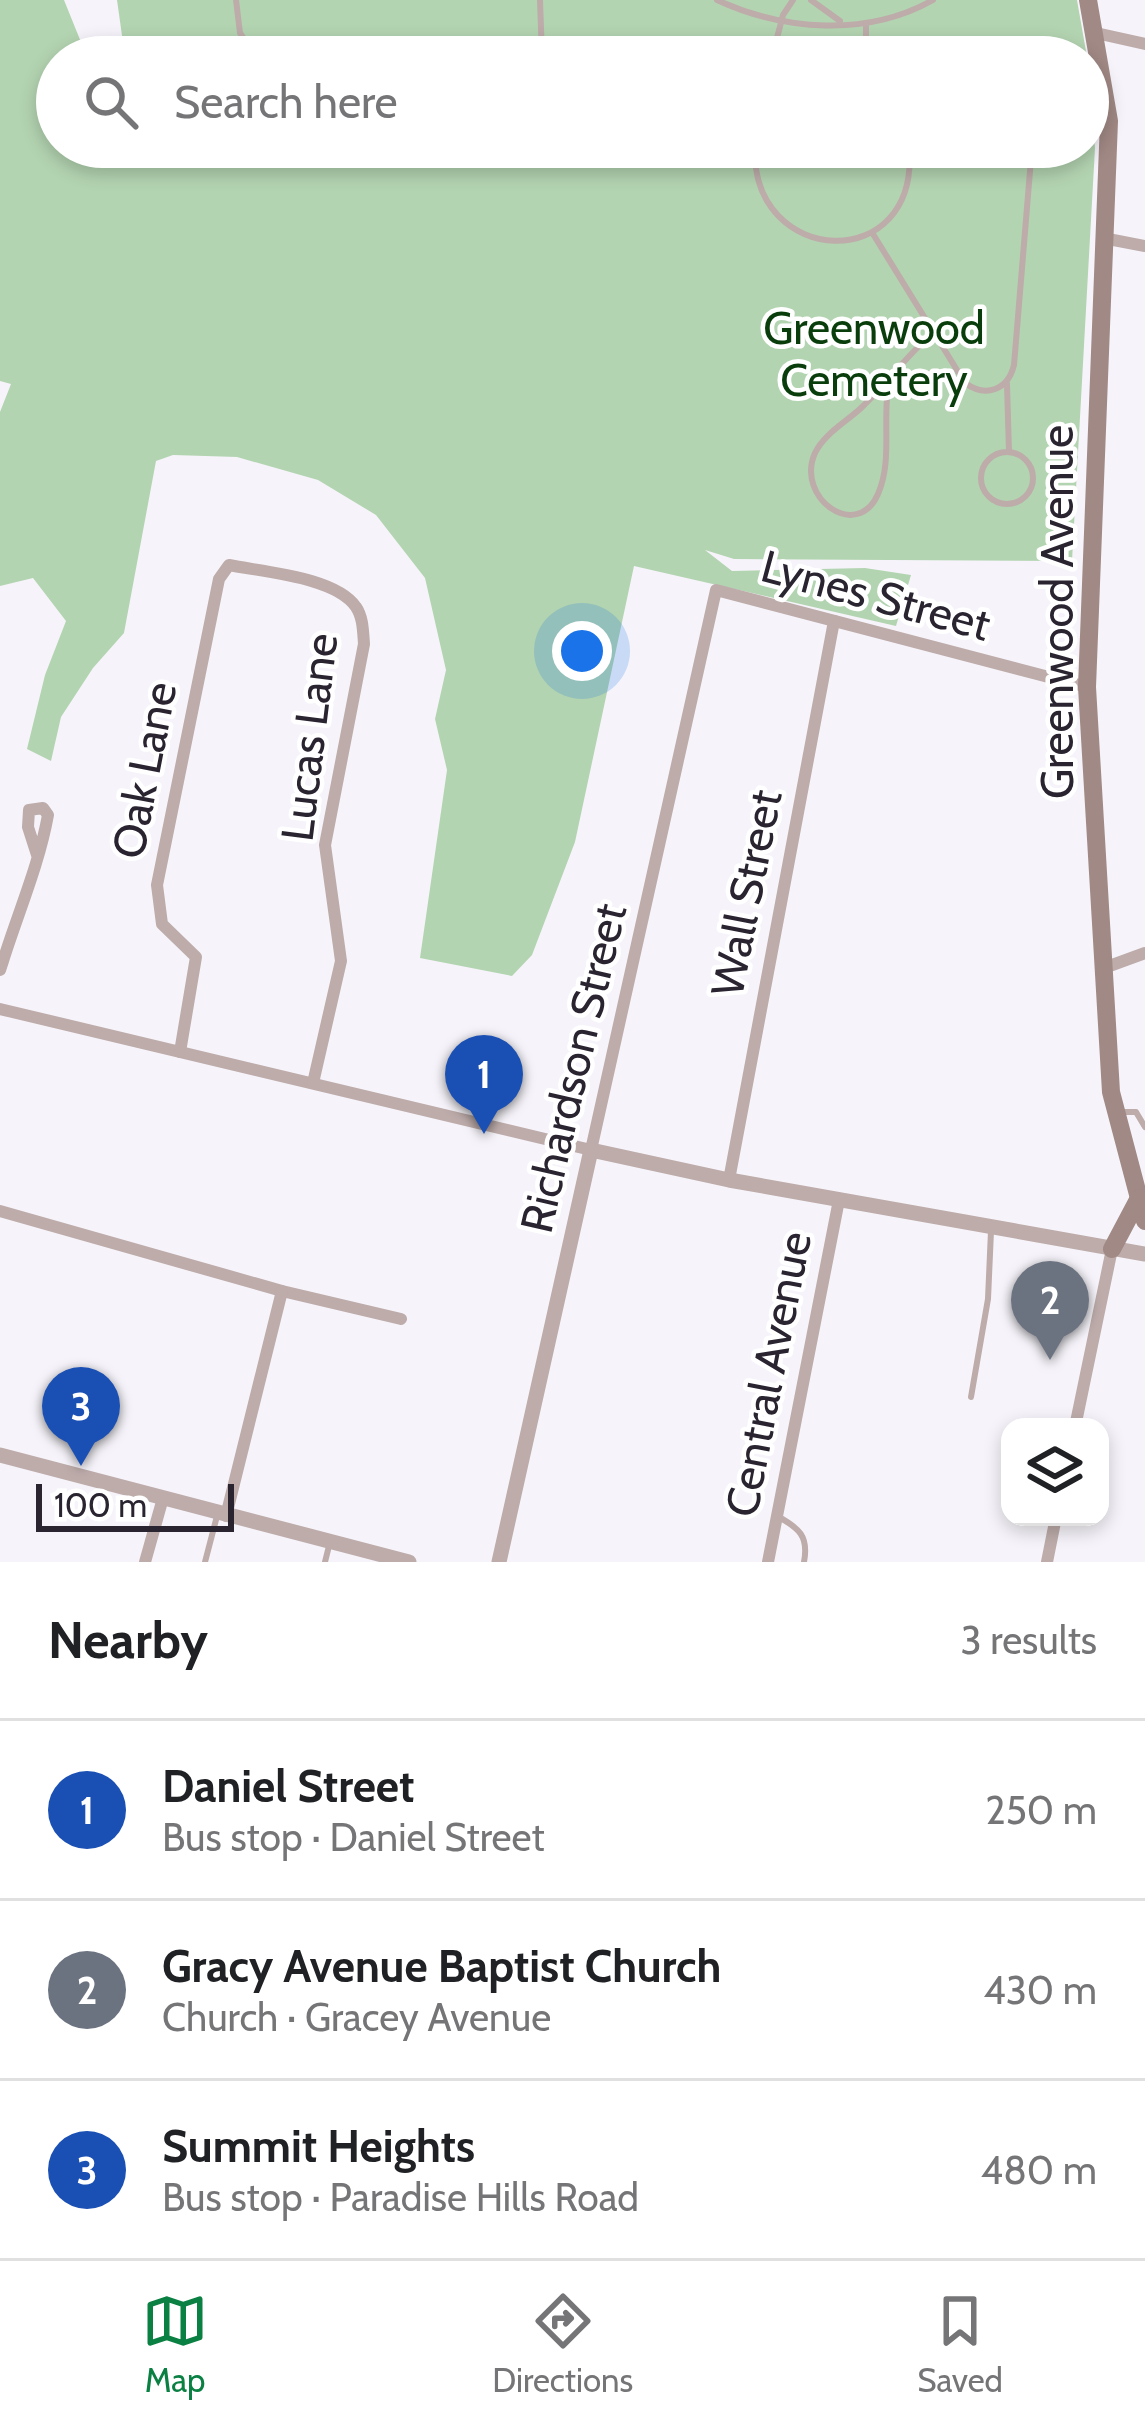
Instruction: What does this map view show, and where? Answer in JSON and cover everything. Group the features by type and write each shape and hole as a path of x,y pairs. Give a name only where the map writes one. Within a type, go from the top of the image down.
{"main road":[{"name":"Greenwood Avenue","path":"1088,0 1096,36"},
{"name":"Greenwood Avenue","path":"1106,168 1087,687 1111,1092 1145,1220"},
{"path":"1112,1249 1140,1189"}],"street":[{"path":"1096,33 1145,44"},
{"path":"1102,238 1145,246"},
{"name":"Oak Lane","path":"180,1052 196,957 163,924 157,885 219,579 229,565"},
{"name":"Lucas Lane","path":"229,565 326,585 345,595 359,610 362,622 364,644 325,845 340,961 313,1083"},
{"name":"Lynes Street","path":"716,590 1087,687"},
{"name":"Richardson Street","path":"500,1562 716,590"},
{"name":"Wall Street","path":"728,1180 835,621"},
{"path":"0,970 37,855"},
{"path":"1104,968 1145,953"},
{"path":"0,1009 728,1180 1145,1254"},
{"name":"Central Avenue","path":"768,1562 839,1200"},
{"path":"0,1211 282,1291 401,1318"},
{"path":"1077,1418 1112,1249"},
{"path":"222,1514 282,1291"},
{"path":"0,1455 409,1562"},
{"path":"145,1562 163,1498"},
{"path":"1047,1562 1054,1526"}],"lane":[{"path":"236,0 242,36"},
{"path":"540,0 541,36"},
{"path":"717,0 782,20 849,25 895,17 933,0"},
{"path":"778,36 794,0"},
{"path":"811,0 830,17 849,25"},
{"path":"866,23 866,36"},
{"path":"757,168 767,204 789,227 839,242 873,234 890,218 907,190 908,168"},
{"path":"1009,452 1006,383 1014,364 1030,168"},
{"path":"873,234 934,337 970,387 988,392 1006,383"},
{"path":"891,376 885,399 880,490 870,507 860,513 838,514 823,503 813,486 816,452 918,347 934,337"},
{"path":"1009,452 1028,463 1032,485 1024,498 1003,504 985,492 980,478 989,459 1009,452"},
{"path":"1116,1112 1136,1112 1145,1127"},
{"path":"971,1397 988,1299 991,1227"},
{"path":"205,1562 222,1514"},
{"path":"777,1516 799,1527 805,1562"},
{"path":"325,1562 331,1541"}],"green space":[{"name":"Greenwood Cemetery","path":"0,0 64,0 79,36 36,36 36,168 1094,168 1072,561 734,559 705,550 732,571 865,568 911,575 896,626 634,566 575,842 532,955 512,976 420,958 447,770 435,719 446,670 425,578 376,515 318,480 237,457 173,455 156,461 124,633 93,668 61,717 51,761 27,749 45,675 66,621 33,578 0,586 0,412 11,384 0,381"},
{"path":"117,0 1077,0 1083,36 122,36"}],"place":[{"name":"Daniel Street","path":"484,1134"},
{"name":"Gracy Avenue Baptist Church","path":"1050,1360"},
{"name":"Summit Heights","path":"81,1466"}]}
